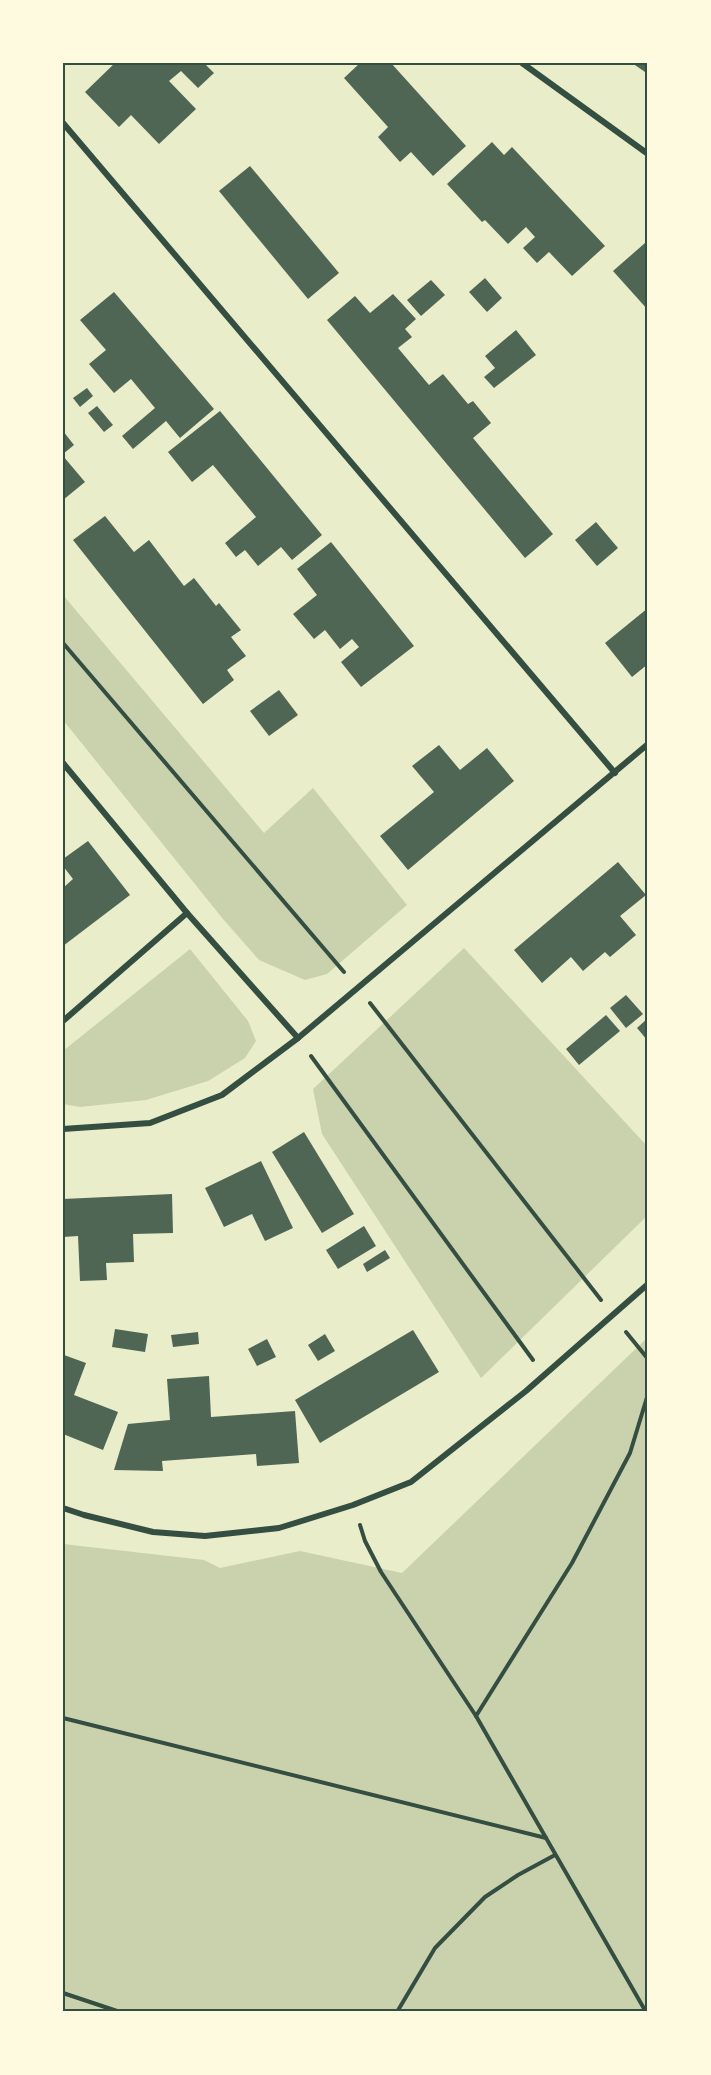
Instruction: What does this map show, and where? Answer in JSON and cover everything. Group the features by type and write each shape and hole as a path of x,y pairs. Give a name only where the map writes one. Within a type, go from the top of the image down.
{"street":[{"path":"522,63 648,154"},
{"path":"63,123 615,773"},
{"path":"63,1129 150,1123 222,1095 298,1038 648,744"},
{"path":"63,763 187,914 298,1038"},
{"path":"63,1021 187,914"},
{"path":"63,1508 153,1532 205,1536 279,1528 353,1505 411,1482 544,1375 648,1284"}],"path":[{"path":"63,643 358,988 648,1359"},
{"path":"298,1038 544,1375"},
{"path":"476,1716 572,1563 630,1453 648,1394"},
{"path":"353,1505 365,1540 381,1572 476,1716 646,2012"},
{"path":"63,1718 546,1838"},
{"path":"397,2012 435,1948 485,1898 519,1875 555,1855"},
{"path":"63,1993 120,2012"}],"green space":[{"path":"63,595 264,833 313,788 407,905 327,974 305,980 259,960 223,919 63,720"},
{"path":"464,948 648,1147 648,1215 481,1378 322,1134 313,1089"},
{"path":"190,949 248,1021 256,1041 245,1058 208,1081 146,1100 80,1107 63,1104 63,1051"},
{"path":"648,1337 648,2012 63,2012 63,1544 204,1560 220,1568 300,1551 402,1573"}],"building":[{"path":"115,63 204,63 214,73 198,88 181,71 169,81 196,109 159,144 131,115 119,127 85,92"},
{"path":"360,63 391,63 466,146 433,176 411,152 400,162 378,137 388,127 344,78"},
{"path":"632,63 648,63 648,74"},
{"path":"492,142 504,155 512,147 605,246 572,276 549,252 537,263 523,248 535,237 526,227 508,244 485,220 482,222 447,184"},
{"path":"250,166 339,273 308,299 219,191"},
{"path":"645,243 648,247 648,310 613,271"},
{"path":"485,278 502,298 487,312 469,292"},
{"path":"431,280 445,295 421,316 407,300"},
{"path":"114,292 214,409 180,438 166,421 133,449 122,436 155,408 131,379 114,393 89,364 106,350 80,320"},
{"path":"393,294 416,319 405,329 412,337 398,348 429,385 443,374 468,404 473,401 491,423 473,438 553,534 525,558 327,320 355,296 370,313"},
{"path":"516,330 536,355 494,388 484,377 495,368 485,356"},
{"path":"87,388 93,396 80,407 73,398"},
{"path":"97,406 113,425 104,432 88,413"},
{"path":"220,411 322,535 292,560 281,547 258,566 245,550 236,557 225,543 256,517 213,465 192,482 168,452"},
{"path":"63,431 74,445 63,454"},
{"path":"63,456 85,482 63,500"},
{"path":"105,516 134,552 149,540 184,586 194,578 216,606 219,603 241,630 231,637 246,656 227,670 234,680 203,704 73,540"},
{"path":"596,522 618,548 597,566 575,540"},
{"path":"331,542 414,646 361,687 341,662 359,647 352,639 340,649 325,630 314,639 293,614 317,595 297,569"},
{"path":"648,608 648,664 632,677 605,643"},
{"path":"279,690 298,715 269,736 250,711"},
{"path":"439,745 460,770 487,748 514,781 408,870 380,836 434,792 412,766"},
{"path":"88,841 130,895 63,946 63,888 73,879 63,866 63,859"},
{"path":"618,862 646,895 620,916 636,935 610,957 605,952 583,971 571,957 542,983 514,950"},
{"path":"626,995 643,1014 626,1028 610,1008"},
{"path":"606,1015 620,1031 579,1065 566,1049"},
{"path":"648,1018 648,1041 637,1028"},
{"path":"304,1132 354,1214 322,1233 272,1152"},
{"path":"261,1161 293,1228 265,1241 252,1214 224,1227 205,1188"},
{"path":"172,1194 173,1233 133,1234 134,1262 106,1263 107,1280 80,1281 78,1236 63,1237 63,1199"},
{"path":"364,1226 376,1246 338,1269 326,1250"},
{"path":"385,1250 390,1258 367,1272 363,1264"},
{"path":"115,1329 148,1334 145,1352 112,1347"},
{"path":"413,1330 439,1372 320,1443 295,1400"},
{"path":"198,1332 199,1344 173,1347 171,1335"},
{"path":"325,1334 335,1351 318,1361 308,1345"},
{"path":"267,1339 276,1357 257,1366 248,1349"},
{"path":"64,1355 86,1363 74,1395 118,1412 103,1450 63,1434"},
{"path":"209,1376 211,1417 295,1411 299,1463 257,1466 256,1454 162,1461 163,1471 114,1470 128,1424 170,1420 167,1379"}]}
